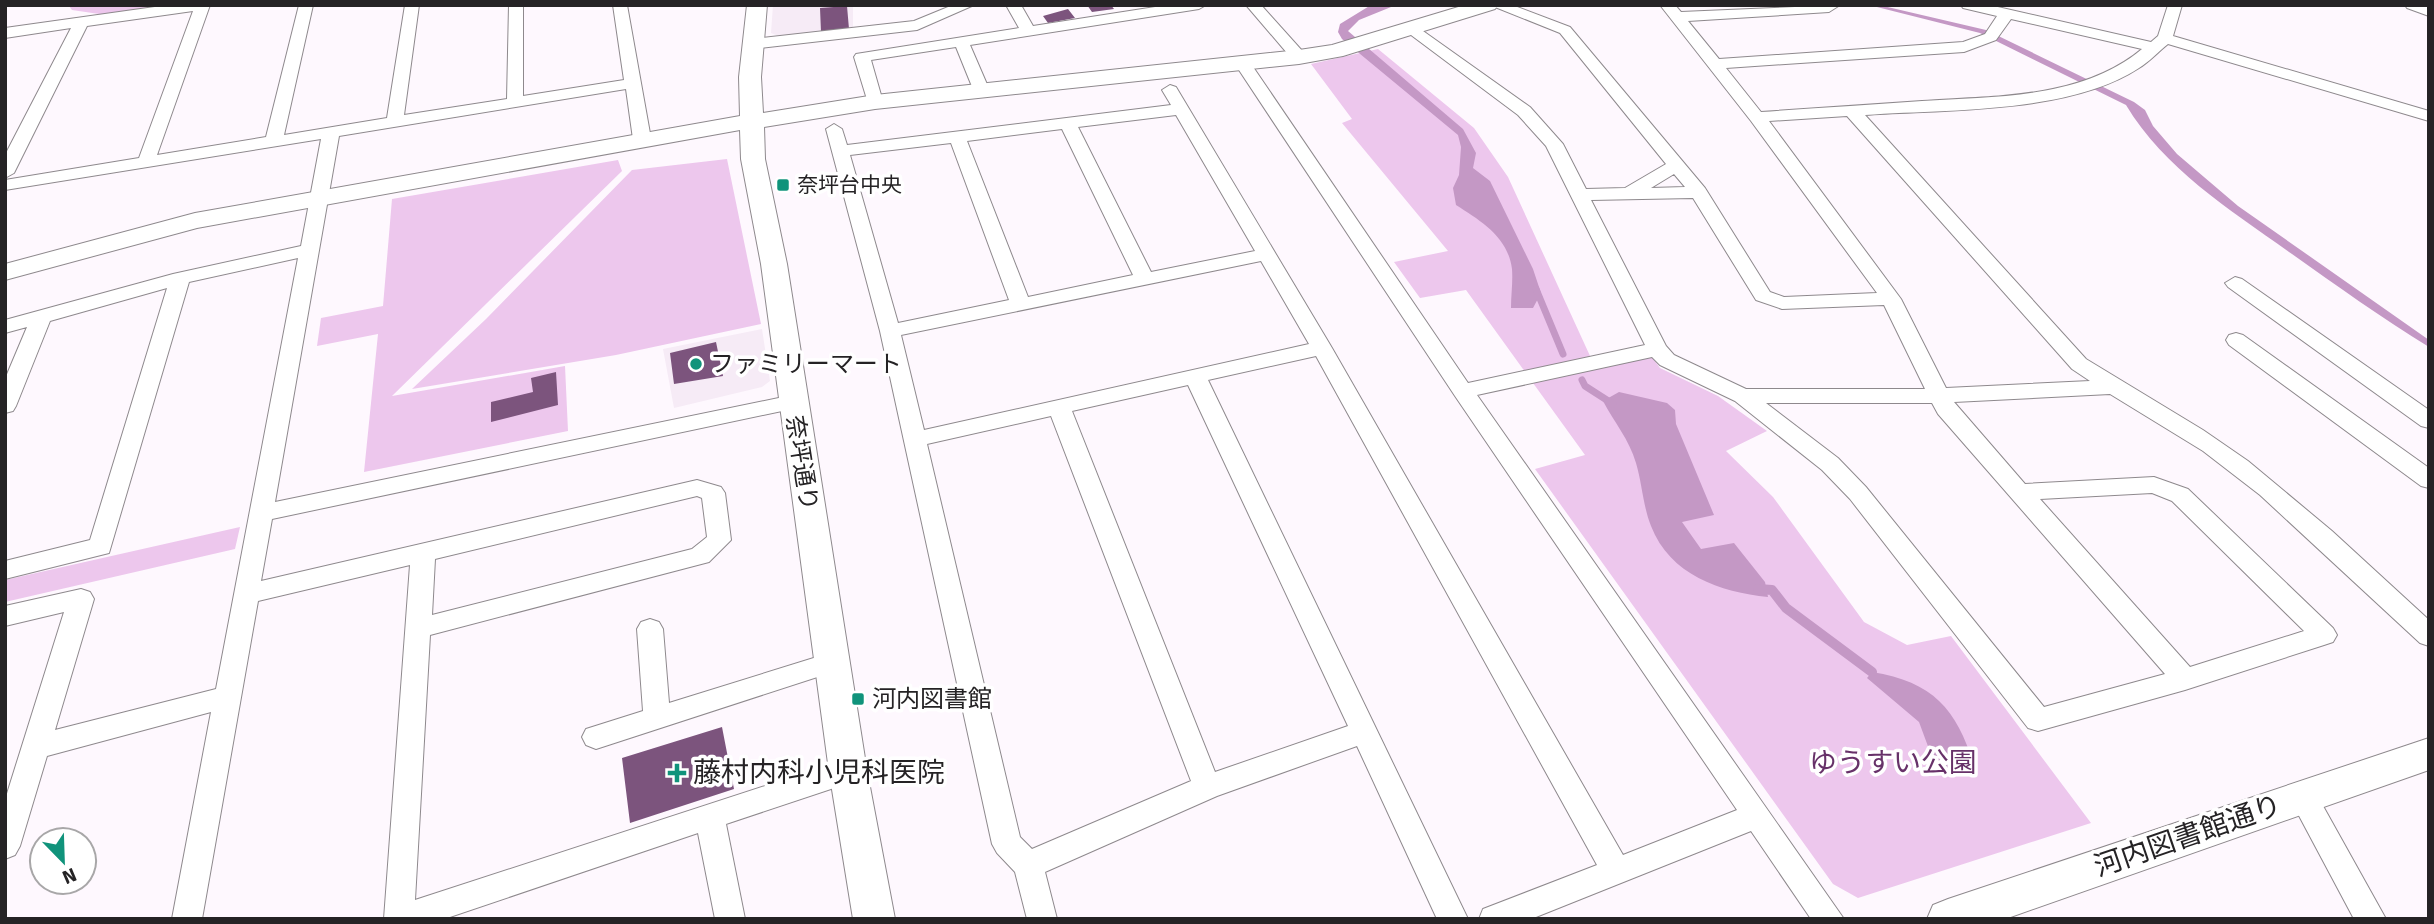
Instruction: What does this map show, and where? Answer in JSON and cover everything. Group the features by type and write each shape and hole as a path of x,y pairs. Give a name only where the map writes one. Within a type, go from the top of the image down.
{"street":[{"path":"50,27 61,5"},
{"path":"5,33 203,5 146,162"},
{"path":"274,141 306,5"},
{"path":"395,121 412,5"},
{"path":"516,5 516,102"},
{"path":"621,5 642,139"},
{"name":"奈坪通り","path":"757,5 752,44 753,159 774,264 848,771 874,919"},
{"path":"752,44 917,25 967,5"},
{"path":"1013,5 1028,30"},
{"path":"875,102 862,57 1199,5"},
{"path":"1252,5 1299,57"},
{"path":"5,272 195,221 642,139 875,102 1299,57 1356,45 1488,5"},
{"path":"1497,5 1565,30 1699,192 1763,296 1782,303 1891,299"},
{"path":"1672,11 1829,8 1833,5"},
{"path":"1968,5 2160,43 2429,116"},
{"path":"1757,117 2029,99 2092,84 2133,65 2160,43 2175,5"},
{"path":"2412,5 2429,12"},
{"path":"1672,11 1757,117 1891,299 1946,409 2185,679"},
{"path":"1712,64 1964,47 1993,36 2006,14"},
{"path":"7,167 81,23"},
{"path":"1411,29 1524,111 1554,144 1657,349 1667,360 1743,396 1830,464 1858,493 2038,720 2185,679 2324,635 2180,495 2154,485 2022,492"},
{"path":"961,41 981,89"},
{"path":"1243,64 1463,391 1829,919"},
{"path":"5,185 634,83"},
{"path":"1170,90 1322,348 1617,872"},
{"path":"1042,919 1028,865 1007,844 890,331 837,140 957,137 1182,109"},
{"path":"1852,111 2079,364 2211,446 2274,494 2429,636"},
{"path":"1068,124 1144,278"},
{"path":"187,919 331,132"},
{"path":"957,137 1020,303"},
{"path":"1630,194 1678,164"},
{"path":"1580,195 1699,192"},
{"path":"5,327 180,278 310,250"},
{"path":"890,331 1267,254"},
{"path":"5,570 100,547 180,278"},
{"path":"2235,284 2429,421"},
{"path":"5,406 42,315"},
{"path":"2236,340 2429,480"},
{"path":"916,439 1322,348"},
{"path":"1463,391 1657,349"},
{"path":"1195,376 1453,919"},
{"path":"1743,396 1939,396 2113,387"},
{"path":"262,513 793,402"},
{"path":"1059,407 1207,787"},
{"path":"247,594 697,488 713,493 719,540 700,556 420,628"},
{"path":"423,552 400,919 848,771"},
{"path":"5,616 81,599 5,846"},
{"path":"650,629 657,718"},
{"path":"596,737 833,662"},
{"path":"36,747 228,697"},
{"path":"1028,865 1207,787 1364,732"},
{"name":"河内図書館通り","path":"1948,919 2429,754"},
{"path":"2303,797 2371,919"},
{"path":"1494,919 1756,816"},
{"path":"710,818 730,919"}],"shaded area":[{"path":"773,5 853,5 853,31 781,37 771,33"},
{"path":"1371,5 1396,5 1359,20 1348,31 1463,129 1476,153 1473,168 1490,181 1533,269 1541,293 1533,308 1511,308 1512,269 1505,248 1492,231 1456,205 1453,188 1459,175 1461,147 1458,135 1342,39 1338,32 1340,24"},
{"path":"1869,5 1986,30 2134,102 2145,110 2153,126 2177,154 2238,206 2429,340 2429,347 2343,290 2201,188 2160,150 2126,105 1980,33"},
{"path":"762,329 770,381 762,387 674,408 663,349"},
{"path":"1619,392 1667,403 1675,410 1676,424 1714,515 1682,522 1701,549 1734,543 1765,582 1768,597 1732,591 1699,578 1684,569 1660,543 1648,518 1633,454 1603,401"},
{"path":"1872,672 1912,683 1941,702 1961,731 1975,769 1941,769 1929,749 1919,722 1867,678"}],"green space":[{"path":"173,5 106,15 72,10 69,6"},
{"name":"ゆうすい公園","path":"1378,49 1474,128 1508,177 1596,369 1652,357 1660,368 1718,396 1767,431 1726,451 1773,497 1864,622 1907,645 1951,636 2091,823 1858,898 1833,884 1535,469 1585,455 1466,290 1420,298 1394,262 1448,251 1342,123 1352,119 1311,64"},
{"path":"727,159 761,324 616,355 412,389 486,319 632,170"},
{"path":"618,160 622,171 392,396 565,366 568,431 364,472 378,334 317,346 321,318 383,306 392,199"},
{"path":"240,527 235,549 5,602 5,580"}],"building":[{"path":"1087,5 1111,5 1114,9 1092,12"},
{"path":"847,6 849,29 821,32 820,8"},
{"path":"1068,9 1075,18 1048,23 1043,16"},
{"name":"ファミリーマート","path":"716,342 723,376 674,384 670,353"},
{"path":"556,372 558,405 491,422 491,402 533,392 531,378"},
{"name":"藤村内科小児科医院","path":"722,727 734,789 630,823 622,758"}],"waterway":[{"path":"1536,289 1563,354"},
{"path":"1582,380 1585,386 1613,404"},
{"path":"1758,589 1772,590 1786,608 1872,672"}],"place":[{"name":"奈坪台中央","path":"783,185"},
{"name":"ファミリーマート","path":"696,364"},
{"name":"河内図書館","path":"858,699"},
{"name":"藤村内科小児科医院","path":"677,773"}]}
